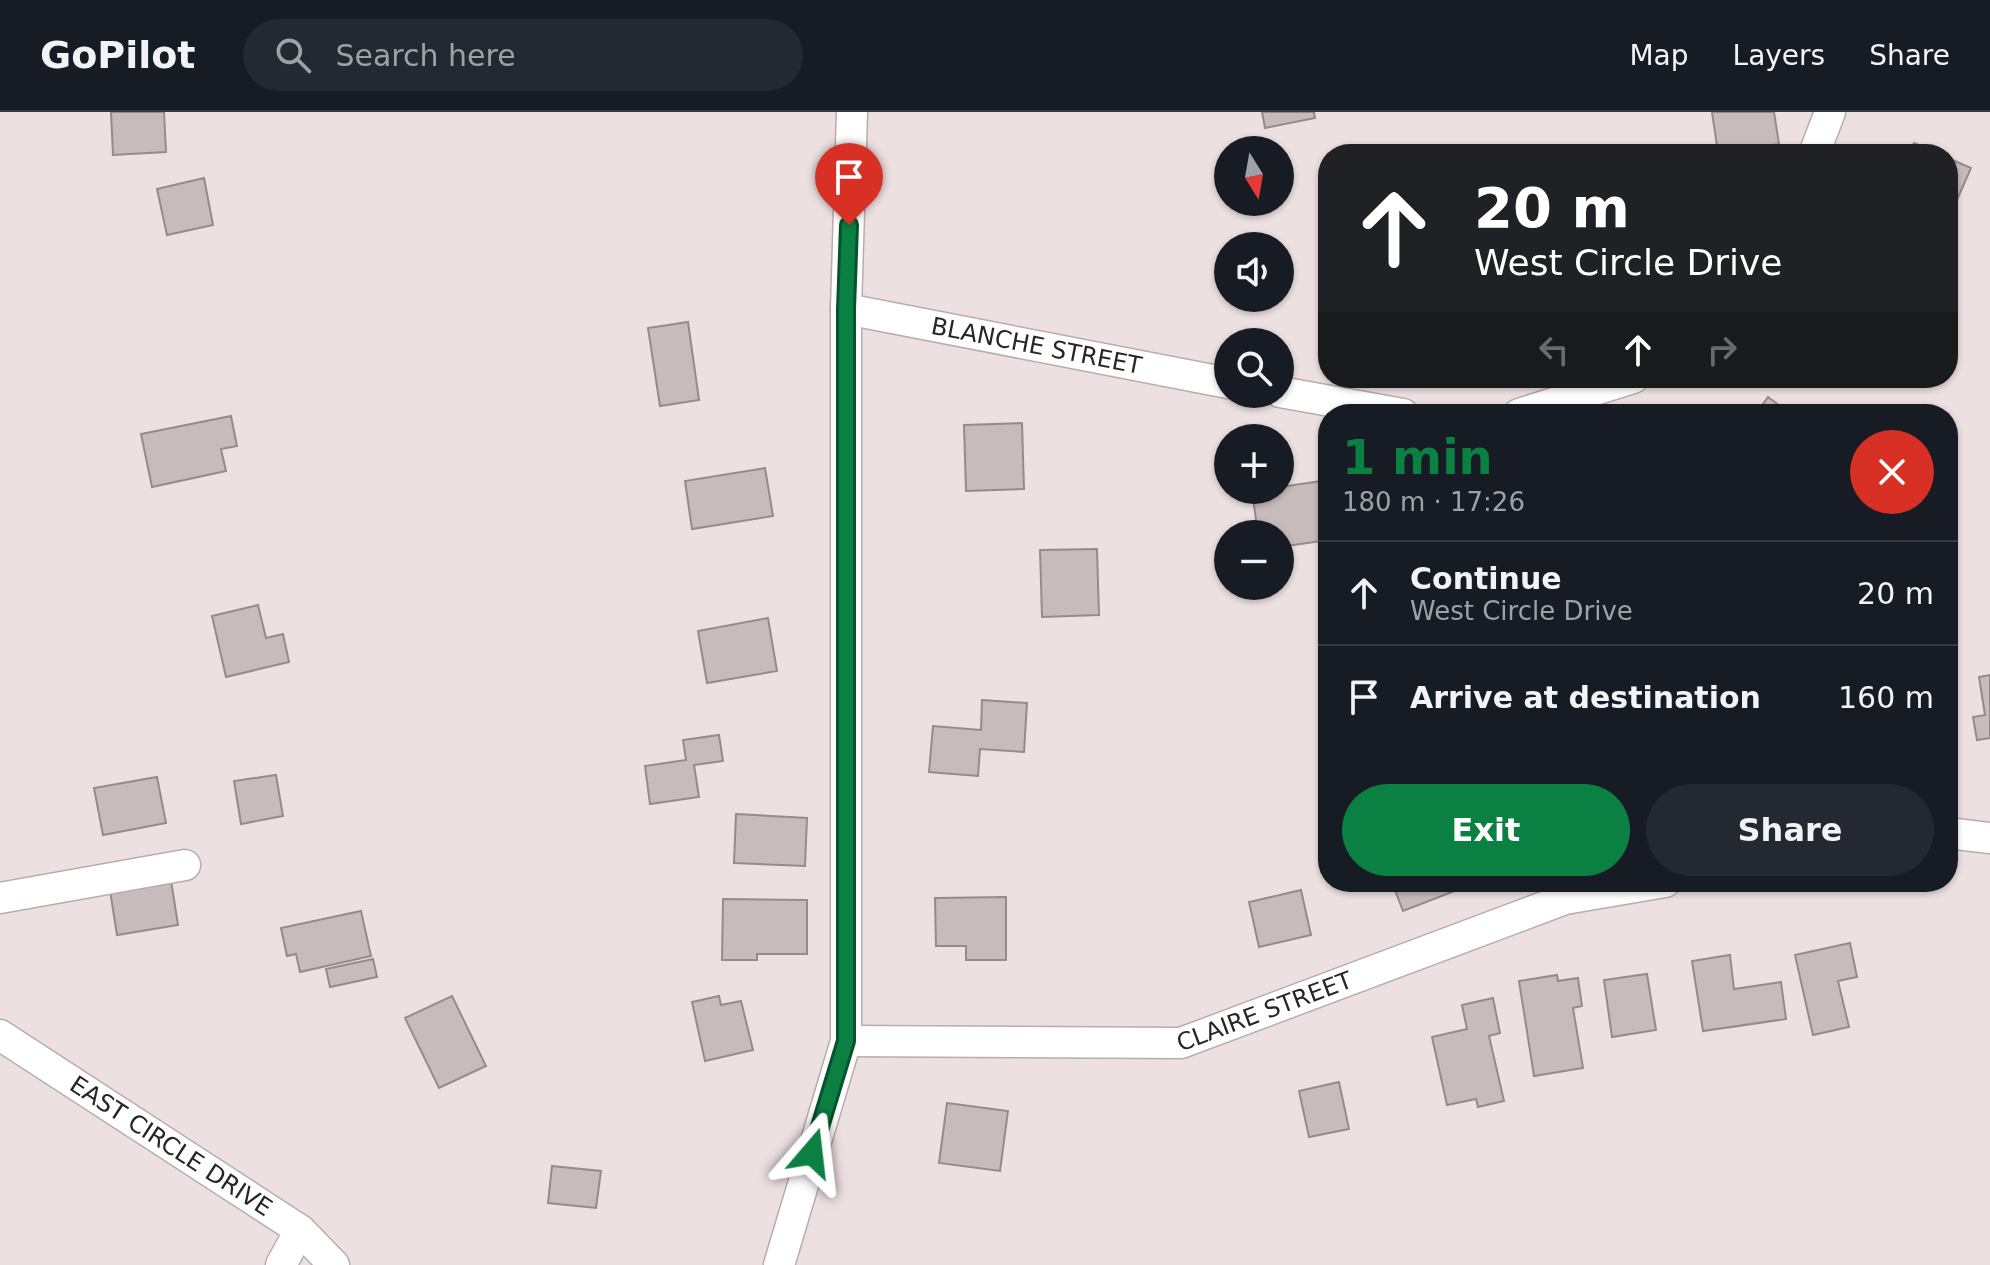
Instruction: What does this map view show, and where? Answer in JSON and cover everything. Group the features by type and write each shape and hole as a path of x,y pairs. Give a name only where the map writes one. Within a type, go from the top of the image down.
{"street":[{"path":"779,1265 846,1041 846,309 852,112"},
{"path":"1818,144 1830,112"},
{"name":"BLANCHE STREET","path":"846,309 1214,380"},
{"path":"1551,404 1601,388"},
{"path":"1294,395 1347,404"},
{"path":"1958,834 1990,838"},
{"path":"0,898 185,865"},
{"name":"CLAIRE STREET","path":"846,1041 1181,1043 1565,899 1606,892"},
{"name":"EAST CIRCLE DRIVE","path":"0,1035 300,1230 334,1265"},
{"path":"281,1265 300,1230"}],"building":[{"path":"111,112 164,112 166,152 113,155"},
{"path":"1262,112 1314,112 1315,118 1265,128"},
{"path":"1712,112 1774,112 1779,144 1717,144"},
{"path":"1958,162 1971,168 1958,198"},
{"path":"204,178 213,225 167,235 157,189"},
{"path":"688,322 699,400 660,406 648,328"},
{"path":"1768,397 1777,404 1763,404"},
{"path":"231,416 237,446 221,449 226,471 152,487 141,434"},
{"path":"1022,423 1024,489 966,491 964,425"},
{"path":"765,468 773,516 692,529 685,481"},
{"path":"1318,481 1318,541 1294,545 1294,520 1256,520 1254,504 1294,504 1294,485"},
{"path":"1097,549 1099,615 1042,617 1040,550"},
{"path":"258,605 266,638 283,634 289,662 226,677 212,616"},
{"path":"768,618 777,671 707,683 698,631"},
{"path":"1990,675 1990,738 1977,740 1973,717 1985,715 1979,677"},
{"path":"982,700 1027,703 1024,752 980,749 978,776 929,772 933,726 981,730"},
{"path":"719,735 723,761 694,765 699,797 650,804 645,766 686,760 683,740"},
{"path":"276,775 283,816 241,824 234,781"},
{"path":"157,777 166,823 103,835 94,788"},
{"path":"736,814 807,818 805,866 734,863"},
{"path":"170,874 178,925 117,935 109,884"},
{"path":"1301,890 1311,935 1259,947 1249,902"},
{"path":"1396,892 1452,892 1403,911"},
{"path":"1006,897 1006,960 966,960 966,946 936,946 935,898"},
{"path":"723,899 807,900 807,954 757,954 757,960 722,960"},
{"path":"361,911 371,956 300,972 296,954 287,956 281,928"},
{"path":"1850,943 1857,977 1838,981 1849,1027 1813,1035 1795,955"},
{"path":"1730,955 1734,989 1781,982 1786,1019 1703,1031 1692,961"},
{"path":"373,959 377,977 330,987 326,969"},
{"path":"1647,974 1656,1030 1612,1037 1604,980"},
{"path":"1557,975 1558,981 1578,978 1582,1006 1573,1008 1583,1068 1534,1076 1519,981"},
{"path":"452,996 486,1066 439,1088 405,1018"},
{"path":"719,996 721,1005 741,1001 753,1050 705,1061 692,1002"},
{"path":"1493,998 1500,1033 1489,1036 1504,1101 1478,1107 1476,1099 1447,1105 1432,1037 1467,1029 1462,1005"},
{"path":"1339,1082 1349,1129 1309,1137 1299,1091"},
{"path":"947,1103 1008,1111 1000,1171 939,1163"},
{"path":"552,1166 601,1171 596,1208 548,1203"}],"route":[{"path":"812,1153 846,1041 846,309 849,225"}]}
